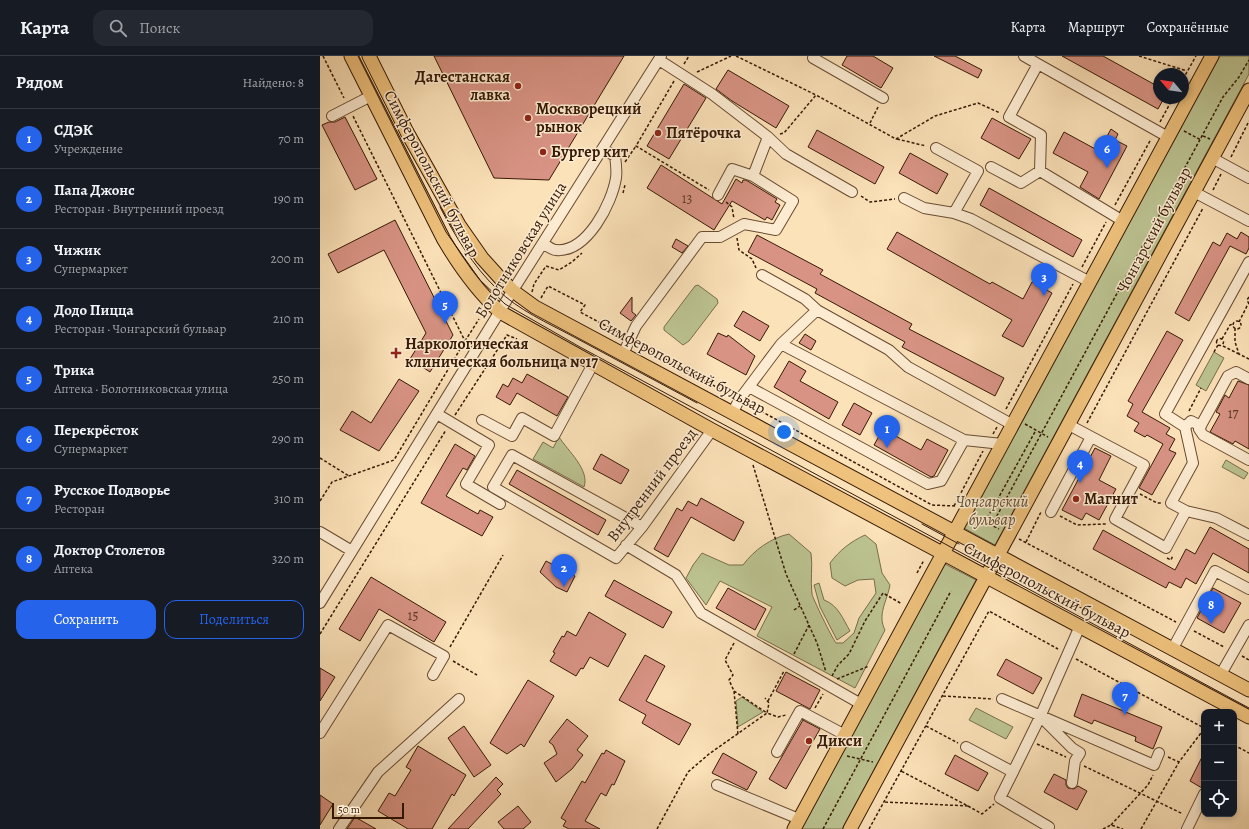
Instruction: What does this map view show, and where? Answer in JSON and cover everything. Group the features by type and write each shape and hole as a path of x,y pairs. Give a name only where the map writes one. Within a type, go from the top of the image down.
{"main road":[{"name":"Симферопольский бульвар","path":"351,56 444,240 461,268 486,299 500,312 712,430 1249,717"},
{"name":"Симферопольский бульвар","path":"369,56 407,132 459,225 482,258 513,291 535,307 1249,690"},
{"name":"Чонгарский бульвар","path":"797,824 943,554 954,532 960,509 1002,444 1212,56"},
{"name":"Чонгарский бульвар","path":"850,829 1249,90"}],"street":[{"path":"1024,56 1168,137"},
{"path":"813,57 883,98"},
{"path":"660,58 682,76 712,94 768,137 786,154 852,192"},
{"name":"Болотниковская улица","path":"320,603 513,291 660,58"},
{"path":"1038,64 1009,117 1041,135 1040,171"},
{"path":"332,116 371,96"},
{"path":"753,176 768,137"},
{"path":"936,148 978,170 954,213"},
{"path":"543,243 555,251 570,249 587,237 594,226 612,194 616,177 615,156 602,149"},
{"path":"1212,158 1249,178"},
{"path":"991,167 1021,183 1040,171"},
{"path":"623,354 636,326 702,237 720,237 744,224 776,230 793,201 753,176 732,169 718,195"},
{"path":"1040,171 1123,221"},
{"path":"1194,192 1249,221"},
{"path":"904,198 924,208 954,213 971,219 1090,282"},
{"path":"1249,262 1165,414 1183,426 1193,463 1172,503 1186,511 1216,518 1249,535"},
{"path":"759,273 806,299 817,310 889,350 908,368 1001,418 1014,421"},
{"path":"733,412 749,387 781,344 817,310"},
{"path":"781,344 964,440 1002,444"},
{"path":"593,364 554,436 522,418 512,436 512,455 642,527"},
{"path":"1249,379 1236,372 1228,376 1201,426 1200,432 1249,460"},
{"path":"749,387 928,484 941,481 964,440"},
{"path":"437,414 489,445 466,484 500,504"},
{"path":"482,420 512,436"},
{"path":"1183,426 1191,421 1201,426"},
{"path":"1069,425 1144,465 1115,519 1166,548 1186,511"},
{"name":"Внутренний проезд","path":"512,455 493,487 616,558 642,527 712,430"},
{"path":"1047,509 1087,434"},
{"path":"320,532 352,551"},
{"path":"626,545 676,575 701,613 862,704"},
{"path":"1173,648 1215,571 1249,589"},
{"path":"320,733 388,625 444,656 433,675"},
{"path":"1221,674 1249,625"},
{"path":"1048,829 1049,827 1000,798 1040,717 1080,626"},
{"path":"339,829 378,772 459,699"},
{"path":"1002,699 1040,717 1154,765 1159,753"},
{"path":"777,752 800,711 845,735"},
{"path":"1040,717 1072,748 1080,753 1076,762 1072,783"},
{"path":"966,747 1013,772"},
{"path":"717,785 797,824"},
{"path":"1186,829 1201,800"}],"path":[{"path":"323,56 465,341"},
{"path":"673,84 682,76 689,56"},
{"path":"731,56 682,76 673,84 636,146 718,195 732,207 739,250 752,259 759,273"},
{"path":"736,56 816,95 896,139 936,148"},
{"path":"1139,56 1177,68"},
{"path":"1189,68 1196,56"},
{"path":"992,525 1043,434 1223,97 1239,77 1249,60"},
{"path":"768,137 784,133 816,95"},
{"path":"870,124 883,98"},
{"path":"896,139 935,116 978,103 1009,117"},
{"path":"1170,104 988,442 960,509 1249,660"},
{"path":"1087,434 1249,121"},
{"path":"1180,129 1201,140"},
{"path":"1203,136 1213,141"},
{"path":"870,202 904,198"},
{"path":"1222,345 1224,342 1222,339 1230,325 1239,322 1249,304 1247,300 1249,297"},
{"path":"320,501 332,482 394,460 479,319"},
{"path":"1235,328 1241,327 1239,322"},
{"path":"1234,324 1235,342 1239,354"},
{"path":"320,634 451,422 507,335 517,339"},
{"path":"1214,352 1218,345 1217,340 1222,339"},
{"path":"1218,345 1222,345 1249,360"},
{"path":"1183,426 1201,388"},
{"path":"1014,421 1036,430 1059,443"},
{"path":"985,522 1036,430"},
{"path":"320,458 349,476"},
{"path":"752,462 786,574 817,644 827,675"},
{"path":"1131,489 1156,503 1172,503"},
{"path":"1040,512 1047,509"},
{"path":"477,674 444,656 503,555"},
{"path":"917,572 924,560"},
{"path":"823,829 951,591"},
{"path":"830,682 838,665 849,654 865,621 883,593 903,604"},
{"path":"794,610 800,606"},
{"path":"738,635 725,660 733,675 729,680 734,691 738,735"},
{"path":"836,679 870,665"},
{"path":"811,717 826,689"},
{"path":"734,691 767,713 778,717 798,714"},
{"path":"943,696 1002,699"},
{"path":"657,829 688,772 709,754 738,735 767,713 769,703 765,698"},
{"path":"926,726 966,747"},
{"path":"1141,829 1179,762 1201,733"},
{"path":"1029,740 1192,818"},
{"path":"1236,745 1249,753"},
{"path":"836,751 846,756 884,766 899,774"},
{"path":"1159,753 1179,762"},
{"path":"901,771 982,814 1000,798"},
{"path":"1103,829 1111,825 1148,786 1154,773"},
{"path":"884,802 968,806"},
{"path":"1111,825 1123,829"}],"green space":[{"name":"Чонгарский бульвар","path":"1220,56 1249,56 1249,74 995,545 962,527"},
{"path":"698,285 717,299 718,303 689,341 683,345 664,330 664,327 695,286"},
{"path":"1214,352 1224,358 1206,391 1196,385"},
{"path":"559,437 581,467 584,474 584,487 533,459 543,442 553,448"},
{"path":"1226,460 1248,473 1244,479 1222,467"},
{"path":"789,534 811,553 812,594 836,643 843,643 854,633 859,618 876,593 874,579 858,580 845,586 832,578 830,563 846,547 865,535 876,544 882,573 890,585 882,613 885,630 855,688 757,636 772,607 720,581 706,605 686,578 702,553 729,565 743,565 752,554 763,545 776,538"},
{"name":"Чонгарский бульвар","path":"943,563 976,580 842,829 799,829"},
{"path":"819,583 824,600 829,602 837,609 850,631 837,640 820,607 814,585"},
{"path":"742,697 763,712 738,727 736,701"},
{"path":"976,708 1013,727 1006,739 969,720"}],"building":[{"name":"Москворецкий рынок","path":"434,56 624,56 549,180 494,178"},
{"path":"847,56 873,56 893,68 881,88 842,65"},
{"path":"934,56 955,56 982,70 978,78"},
{"path":"1062,56 1103,56 1153,84 1153,104 1161,104 1158,109"},
{"path":"728,70 789,106 776,128 732,101 716,89"},
{"path":"684,84 706,98 669,159 647,146"},
{"path":"345,117 377,179 355,190 322,125 329,122 335,122"},
{"path":"992,118 1031,139 1019,159 981,138"},
{"path":"1111,129 1118,134 1115,140 1127,146 1099,199 1080,187 1088,172 1053,153 1064,132 1099,151"},
{"path":"817,130 884,167 875,184 808,147"},
{"path":"910,153 948,174 937,194 899,173"},
{"path":"661,165 722,204 736,179 742,183 743,180 746,180 777,199 775,202 780,205 772,220 767,217 765,220 732,201 714,230 647,188"},
{"path":"989,188 1082,240 1073,257 980,205"},
{"path":"395,220 453,335 430,372 410,359 426,333 384,250 338,273 328,254"},
{"path":"897,232 990,284 992,282 1023,299 1032,282 1052,293 1023,347 1002,336 1012,320 887,249"},
{"path":"1241,232 1249,237 1249,248 1246,254 1230,246 1189,321 1175,313 1213,242 1220,246 1227,233 1237,239"},
{"path":"757,235 823,270 820,274 912,324 909,329 1004,378 995,396 902,347 905,342 815,293 817,289 748,252"},
{"path":"676,239 688,246 682,253 672,247"},
{"path":"632,297 632,312 636,315 631,321 620,313"},
{"path":"743,311 769,326 760,341 734,326"},
{"path":"1167,331 1183,340 1142,412 1170,428 1166,434 1175,439 1169,450 1176,453 1152,495 1139,488 1163,444 1147,435 1145,437 1134,431 1139,423 1127,416 1133,404 1128,401"},
{"path":"718,333 727,337 728,335 755,356 746,375 707,354"},
{"path":"805,334 816,341 811,350 799,343"},
{"path":"789,361 806,371 800,381 838,402 829,419 774,387"},
{"path":"527,374 568,397 557,416 517,393 510,405 496,397 503,384 508,387 513,378 522,383"},
{"path":"399,379 419,391 379,451 340,430 352,411 371,423"},
{"path":"1238,381 1249,385 1249,449 1235,441 1233,444 1210,432 1220,414 1216,412 1225,395 1229,398"},
{"path":"854,403 872,413 860,435 842,425"},
{"path":"883,429 921,450 927,439 948,450 934,476 931,477 874,445"},
{"path":"455,444 475,456 467,470 463,468 446,496 478,514 480,510 493,517 482,536 421,503"},
{"path":"1095,448 1111,456 1099,480 1116,489 1099,520 1086,513 1082,520 1062,510"},
{"path":"601,454 629,470 621,484 593,469"},
{"path":"517,470 606,520 598,535 509,484"},
{"path":"701,498 744,522 734,541 691,517 668,557 654,549 677,508 682,511 688,501 697,506"},
{"path":"1210,527 1249,549 1249,573 1213,553 1196,584 1186,578 1181,588 1169,582 1166,588 1093,549 1103,530 1175,570 1186,549 1195,554"},
{"path":"546,561 575,576 567,592 556,587 540,572"},
{"path":"371,577 446,622 434,642 379,609 360,641 339,629"},
{"path":"614,580 672,612 663,628 605,596"},
{"path":"728,588 766,609 755,630 716,608"},
{"path":"1213,588 1241,603 1224,633 1197,618"},
{"path":"589,612 626,634 608,667 590,657 583,669 581,668 576,676 550,661 562,636 564,637 567,631 576,636"},
{"path":"645,655 665,666 646,701 691,724 679,745 642,723 646,715 619,700"},
{"path":"1006,659 1042,678 1033,694 997,675"},
{"path":"320,668 335,677 320,701"},
{"path":"786,672 820,690 810,709 776,691"},
{"path":"528,680 554,696 524,747 521,744 507,754 490,743"},
{"path":"1082,694 1162,727 1153,749 1135,741 1136,737 1094,720 1092,724 1074,716"},
{"path":"567,719 588,736 577,750 583,755 572,769 556,782 544,763 557,754 553,745 549,742"},
{"path":"803,720 820,729 786,789 769,779"},
{"path":"464,726 491,765 474,777 448,738"},
{"path":"418,746 466,775 454,796 452,794 432,829 408,829 378,811 389,793 395,796 411,770 406,767"},
{"path":"606,750 625,761 614,785 612,784 606,796 601,793 585,821 600,829 569,829 563,826 566,821 561,818 582,781 585,783 602,753 604,754"},
{"path":"723,753 757,772 747,790 712,773"},
{"path":"955,755 988,773 978,791 945,774"},
{"path":"1201,759 1201,787 1190,781"},
{"path":"1054,774 1066,780 1066,785 1068,788 1074,789 1078,786 1087,791 1077,810 1044,792"},
{"path":"496,777 503,784 497,790 501,794 468,829 448,829"},
{"path":"320,795 333,804 320,825"},
{"path":"518,806 531,822 523,829 504,829 498,822"},
{"path":"355,817 376,829 347,829"}],"tram line":[{"path":"358,56 446,232 480,280 505,304 580,347 1249,708"},
{"path":"440,207 458,240 472,261 505,297 524,310 697,403"},
{"path":"922,524 959,544"}],"place":[{"name":"Дагестанская лавка","path":"518,86"},
{"name":"Москворецкий рынок","path":"528,118"},
{"name":"Пятёрочка","path":"658,133"},
{"name":"Бургер кит","path":"543,152"},
{"name":"Перекрёсток","path":"1107,168"},
{"name":"Чижик","path":"1044,296"},
{"name":"Трика","path":"445,324"},
{"name":"Наркологическая клиническая больница №17","path":"396,353"},
{"name":"СДЭК","path":"887,448"},
{"name":"Додо Пицца","path":"1080,483"},
{"name":"Магнит","path":"1076,499"},
{"name":"Папа Джонс","path":"564,587"},
{"name":"Доктор Столетов","path":"1211,624"},
{"name":"Русское Подворье","path":"1125,715"},
{"name":"Дикси","path":"809,741"}]}
